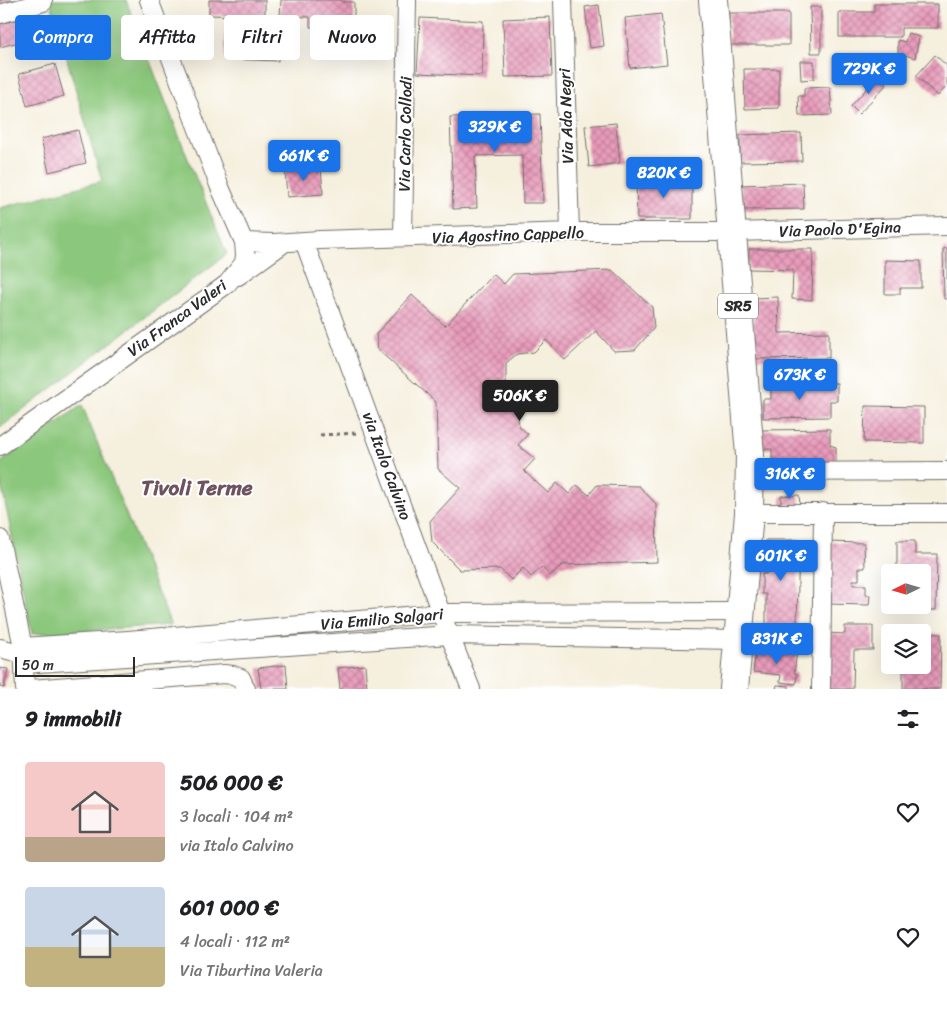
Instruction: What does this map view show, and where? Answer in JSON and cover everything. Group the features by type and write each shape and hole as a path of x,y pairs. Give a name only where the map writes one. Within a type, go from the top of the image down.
{"main road":[{"name":"SR5","path":"713,0 748,424 750,472 749,513 734,689"}],"street":[{"path":"0,14 43,2 43,0"},
{"path":"149,0 219,185 244,242"},
{"name":"Via Carlo Collodi","path":"403,237 407,0"},
{"name":"Via Ada Negri","path":"563,0 570,232"},
{"name":"Via Paolo D'Egina","path":"732,232 947,226"},
{"name":"Via Agostino Cappello","path":"244,242 284,243 570,232 732,232"},
{"name":"via Italo Calvino","path":"304,241 441,613 471,689"},
{"name":"Via Franca Valeri","path":"0,446 227,284 244,262 246,255 244,242"},
{"path":"227,284 284,243"},
{"path":"750,472 947,471"},
{"path":"821,689 823,512"},
{"path":"749,513 947,513"},
{"path":"0,539 23,655 25,689"},
{"name":"Via Emilio Salgari","path":"23,655 138,639 441,613 741,612"},
{"name":"Via Emilio Salgari","path":"23,655 450,635 739,640"},
{"path":"0,648 23,655"},
{"path":"31,689 131,685 224,674 233,675 243,684"}],"path":[{"path":"320,435 374,432"}],"green space":[{"path":"50,0 126,0 132,15 121,15 121,60 149,60 227,254 0,428 0,208 102,181 67,60 111,60 111,15 54,15"},
{"path":"82,405 171,625 32,634 0,478 0,463"}],"building":[{"path":"0,0 22,0 0,7"},
{"path":"209,0 265,0 265,15 209,15"},
{"path":"281,0 342,0 342,2 354,2 354,15 310,15 310,17 280,15"},
{"path":"874,4 938,4 938,28 901,28 901,37 839,37 839,12 874,12"},
{"path":"599,5 604,46 590,48 585,7"},
{"path":"810,7 821,7 821,53 811,53"},
{"path":"729,13 789,13 789,45 729,45"},
{"path":"661,14 667,64 630,68 625,18"},
{"path":"550,17 552,76 505,77 503,19"},
{"path":"420,18 483,21 482,76 417,73"},
{"path":"15,20 15,43 0,47 0,24"},
{"path":"908,33 919,37 915,58 898,53 898,40 905,42"},
{"path":"935,55 947,66 947,86 938,96 916,76"},
{"path":"800,61 814,61 814,79 801,80"},
{"path":"55,64 64,96 27,106 19,74"},
{"path":"744,69 779,69 779,108 745,109"},
{"path":"878,76 887,84 859,114 851,106"},
{"path":"830,87 832,115 799,116 798,96 804,96 804,88"},
{"path":"540,114 543,203 523,203 522,155 475,156 477,208 453,209 450,117"},
{"path":"616,123 620,163 589,167 585,126"},
{"path":"78,130 86,163 49,172 41,139"},
{"path":"801,133 802,161 740,162 740,135"},
{"path":"321,167 323,194 287,197 285,169"},
{"path":"692,179 692,219 637,219 636,180"},
{"path":"803,183 804,209 742,210 741,185"},
{"path":"947,248 947,299 944,299 943,249"},
{"path":"749,249 813,249 812,300 792,299 793,270 749,269"},
{"path":"885,260 921,261 921,288 900,288 900,294 885,294"},
{"path":"612,270 652,307 654,328 635,350 614,351 596,331 565,360 546,340 534,352 517,354 506,363 506,399 517,409 519,426 528,434 518,445 535,459 524,471 548,493 557,483 569,494 577,485 589,495 597,485 639,486 656,504 657,562 562,565 550,576 542,567 531,577 523,568 511,580 500,569 460,570 432,542 430,521 460,488 438,469 436,402 378,350 376,334 412,295 445,326 493,274 504,284 513,274"},
{"path":"778,297 779,333 829,332 829,358 754,359 753,298"},
{"path":"837,383 837,401 830,401 830,417 763,418 763,399 771,399 771,385"},
{"path":"865,406 924,407 924,443 864,442"},
{"path":"830,429 830,445 836,447 836,463 772,464 772,449 762,449 762,430"},
{"path":"799,495 800,505 781,505 781,496"},
{"path":"766,540 799,540 797,625 766,625 766,594 762,594 762,574 766,574"},
{"path":"897,541 915,541 915,554 937,554 936,610 931,610 931,564 897,564"},
{"path":"826,542 864,543 865,568 859,568 859,580 853,580 853,585 866,585 866,595 870,595 869,605 827,604"},
{"path":"845,626 873,626 873,650 854,650 853,689 825,689 826,633 845,634"},
{"path":"931,633 941,634 940,689 903,689 903,674 931,674"},
{"path":"783,650 797,652 794,673 797,674 796,684 780,682 781,675 753,672 756,651 782,654"},
{"path":"286,665 288,689 261,689 258,668"},
{"path":"365,665 367,689 340,689 338,668"},
{"path":"0,668 8,669 4,688 0,687"},
{"path":"777,685 789,686 789,689 776,689"}],"district":[{"name":"Tivoli Terme","path":"197,488"}]}
